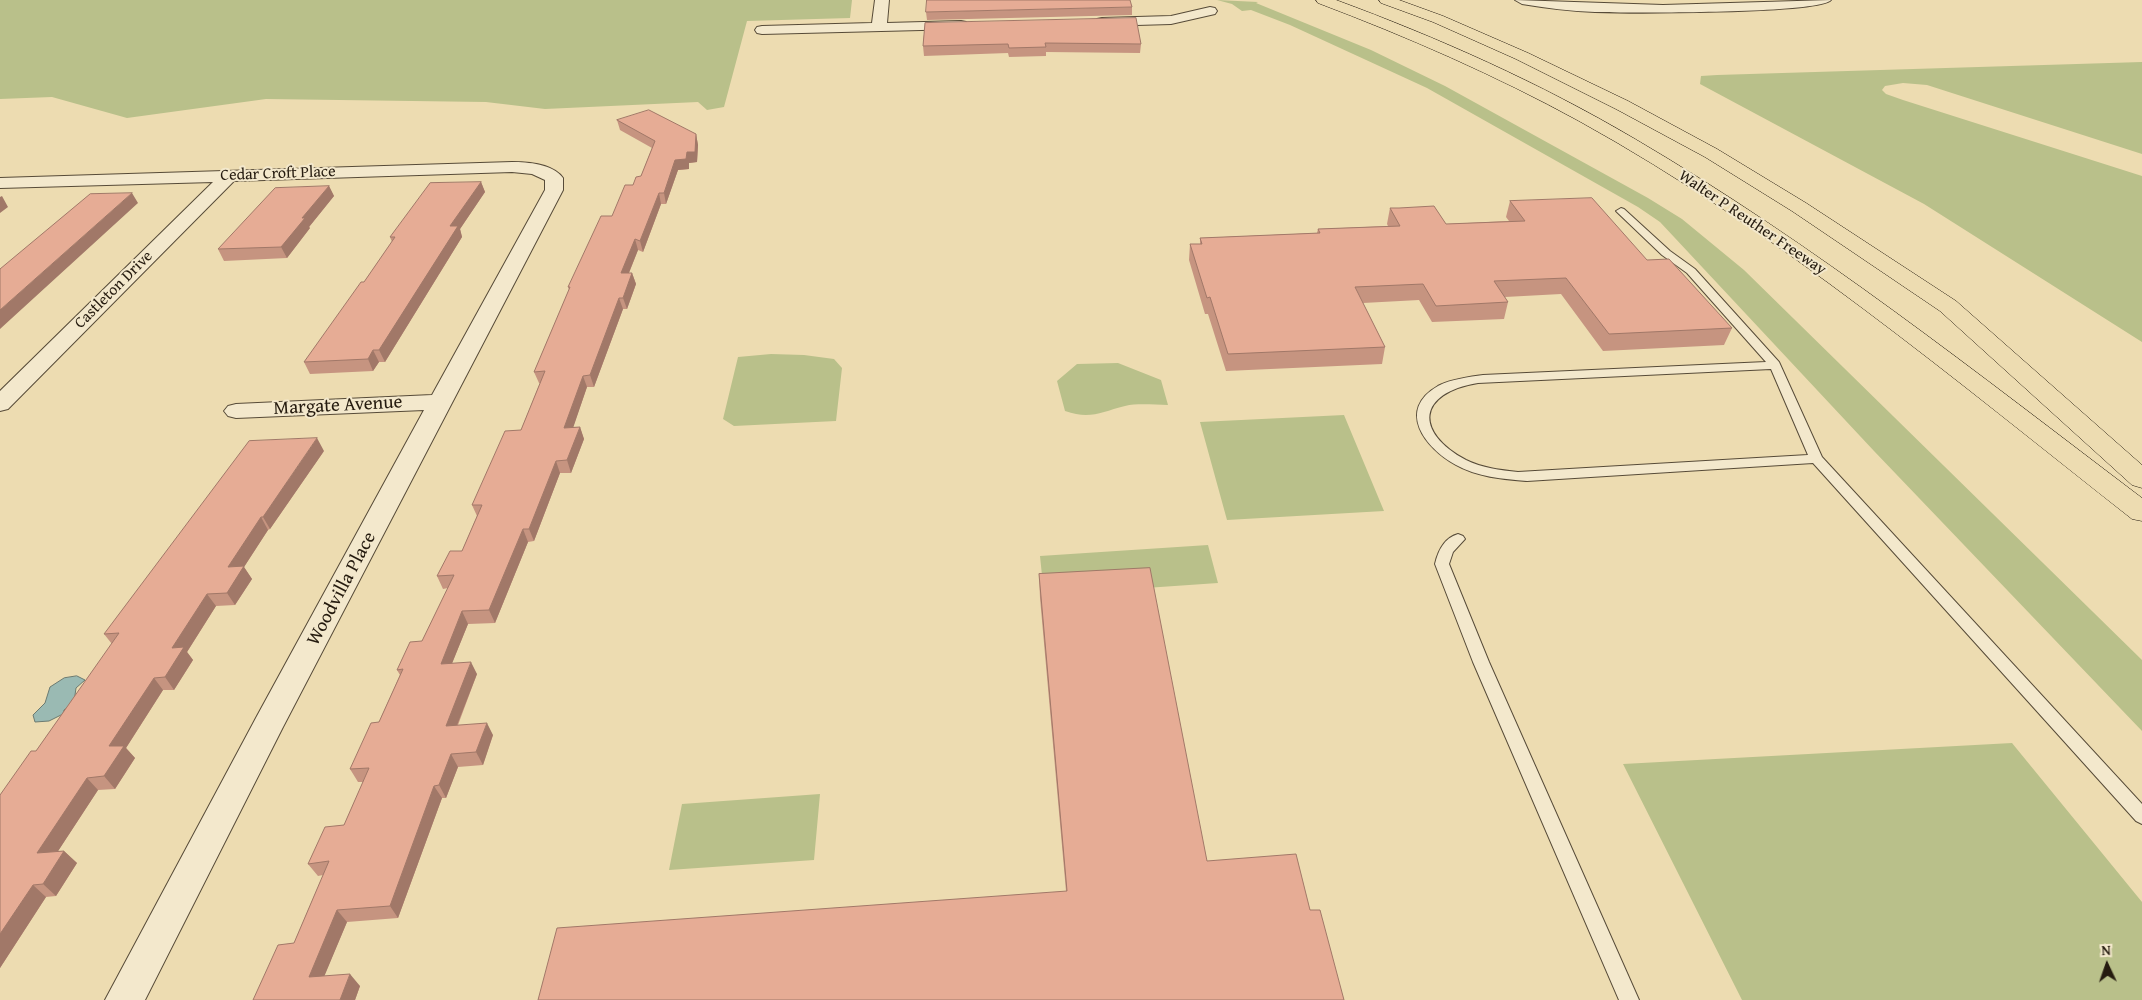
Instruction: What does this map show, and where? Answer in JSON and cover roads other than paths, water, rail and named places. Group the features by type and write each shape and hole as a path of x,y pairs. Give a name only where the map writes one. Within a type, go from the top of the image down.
{"highway":[{"name":"Walter P Reuther Freeway","path":"1323,0 1402,30 1473,62 1567,108 1668,166 1774,236 1854,294 2142,512"},
{"name":"Walter P Reuther Freeway","path":"1386,0 1438,19 1522,56 1679,135 1799,207 1948,306 2142,479"}],"street":[{"path":"879,28 882,0"},
{"path":"1522,0 1587,8 1675,9 1824,0"},
{"path":"1092,22 1169,20 1196,17 1210,11"},
{"path":"762,30 976,25"},
{"name":"Cedar Croft Place","path":"0,184 522,167 544,171 554,178"},
{"name":"Castleton Drive","path":"0,404 229,176"},
{"name":"Woodvilla Place","path":"124,1000 554,190 554,178"},
{"name":"Margate Avenue","path":"236,411 440,402"}],"lane":[{"path":"1621,211 1666,253 1690,271 1775,365 1816,459 2142,816"},
{"path":"1775,365 1483,379 1464,382 1442,389 1428,401 1422,417 1425,430 1440,449 1461,462 1483,471 1502,475 1527,477 1816,459"},
{"path":"1458,539 1446,550 1442,564 1481,662 1629,1000"}],"water":[{"path":"77,676 85,680 76,688 74,702 64,710 63,714 49,721 35,722 33,715 45,703 50,687 64,678"}]}
